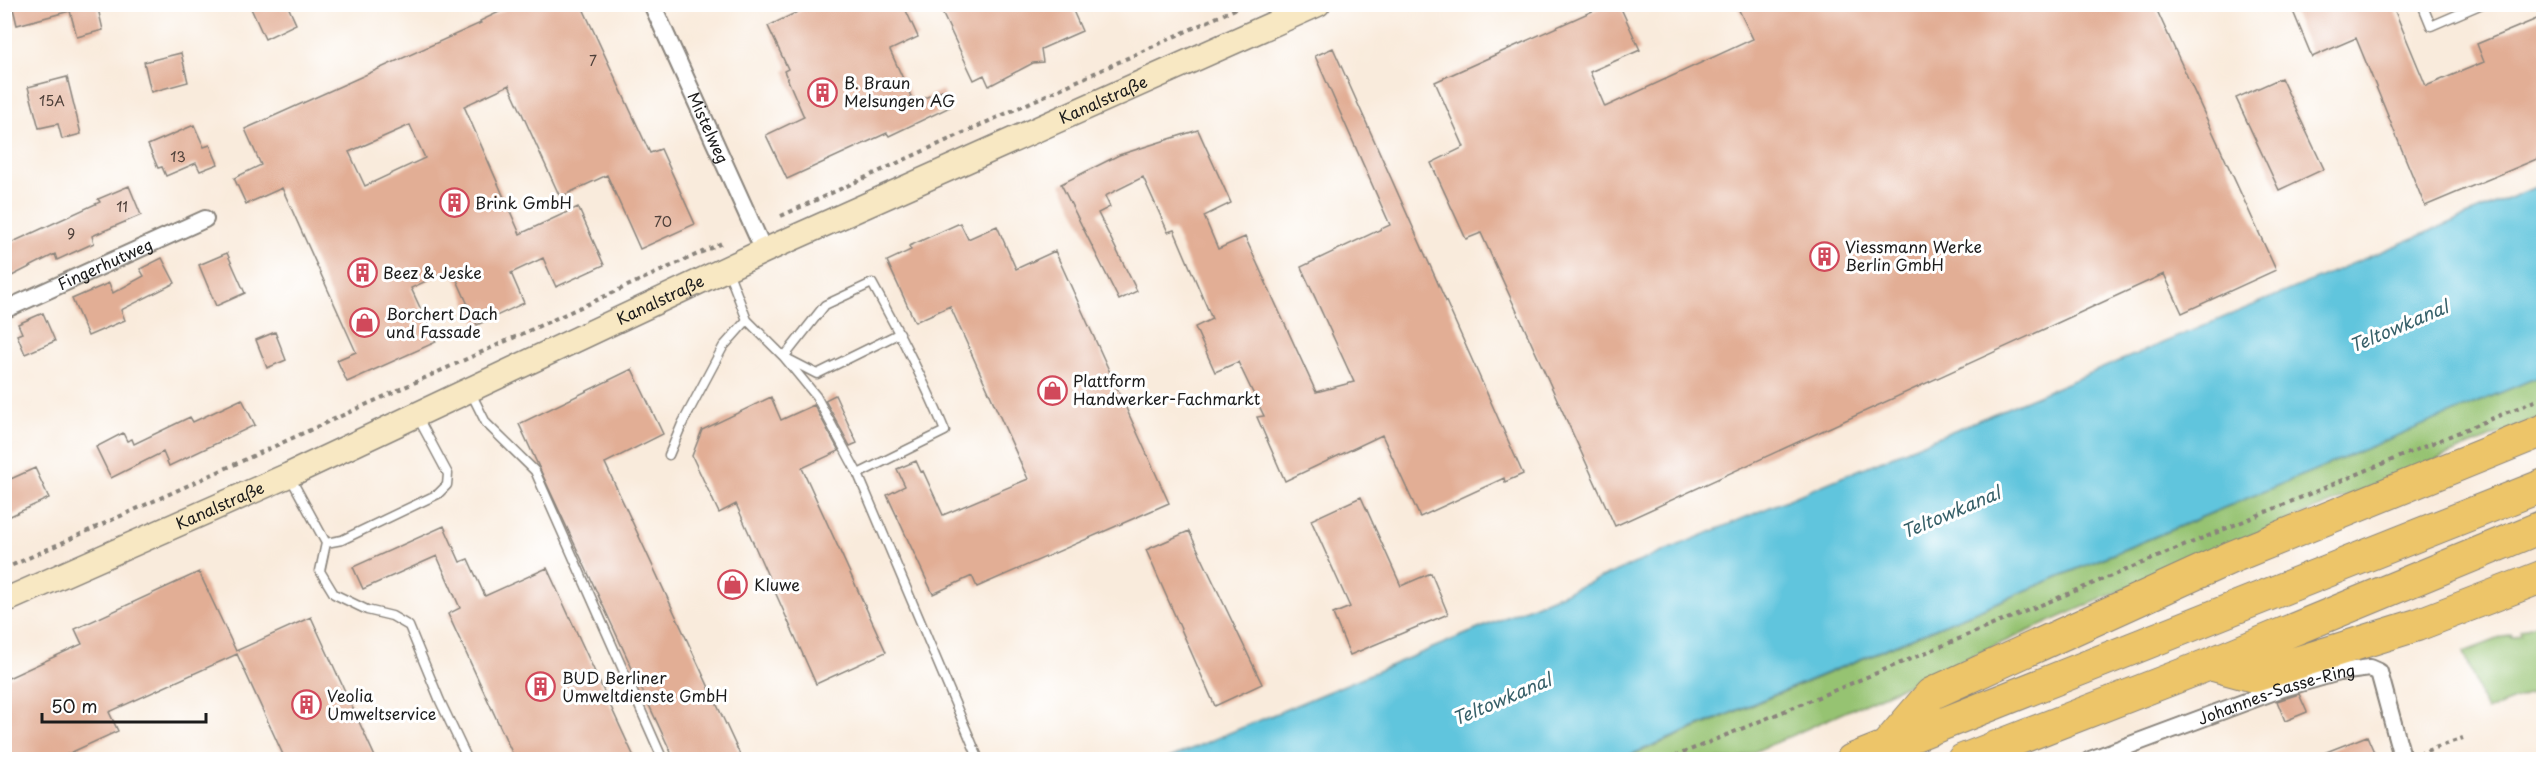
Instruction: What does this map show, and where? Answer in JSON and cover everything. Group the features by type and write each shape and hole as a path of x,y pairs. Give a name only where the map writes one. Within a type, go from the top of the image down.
{"highway":[{"path":"1887,746 1931,694 2232,556 2544,430"},
{"path":"1852,759 2544,485"},
{"path":"1963,759 2210,664 2544,526"},
{"path":"2210,664 2254,676 2417,625 2544,576"}],"street":[{"name":"Mistelweg","path":"652,4 764,251"},
{"name":"Kanalstraße","path":"4,601 289,475 764,251 1318,4"},
{"name":"Fingerhutweg","path":"4,310 205,219"},
{"name":"Johannes-Sasse-Ring","path":"2090,759 2283,688 2338,672 2370,668 2379,672 2403,759"}],"lane":[{"path":"2422,4 2431,26 2482,4"},
{"path":"727,268 747,320 784,357 816,396 858,474 979,759"},
{"path":"784,357 825,305 872,283 900,333 945,431 858,474"},
{"path":"669,455 682,424 723,347 747,320"},
{"path":"784,357 817,374 900,333"},
{"path":"470,391 486,423 536,471 663,759"},
{"path":"326,543 342,540 438,494 447,484 448,474 416,416"},
{"path":"289,475 326,543 320,571 334,594 367,610 392,616 409,626 440,701 468,759"}],"path":[{"path":"786,213 1246,4"},
{"path":"4,569 715,246"},
{"path":"1666,759 2544,397"},
{"path":"2403,759 2463,738"}],"green space":[{"path":"2543,375 2543,416 2165,571 1738,759 1620,760"},
{"path":"2543,621 2543,689 2486,711 2464,652 2511,634 2512,637 2521,634 2520,630"}],"water":[{"name":"Teltowkanal","path":"2543,184 2543,375 1620,759 1167,759"}],"building":[{"path":"12,4 97,4 103,30 77,37 70,11 17,25"},
{"path":"249,4 287,4 296,24 265,39"},
{"path":"516,4 581,4 650,153 661,149 695,224 640,249 607,175 560,197 509,85 464,106 520,234 578,207 604,265 556,287 543,258 511,273 524,303 477,325 452,269 411,288 436,342 347,382 337,360 356,352 282,188 246,204 234,178 261,165 245,129 481,23 480,21","holes":["410,125 425,158 365,186 349,152"]},
{"name":"B. Braun Melsungen AG","path":"814,4 903,4 918,37 890,50 914,103 942,90 950,107 889,136 887,133 787,179 766,135 804,117 784,71 788,69 768,26"},
{"path":"938,4 1070,4 1082,31 1041,49 1043,62 1033,63 989,86 984,75 974,80"},
{"name":"Viessmann Werke Berlin GmbH","path":"1608,4 1619,4 1640,50 1590,72 1605,107 1753,39 1736,4 2154,4 2276,270 2182,313 2164,274 1615,526 1481,233 1466,239 1431,163 1464,147 1435,82"},
{"path":"2290,4 2392,4 2426,86 2484,62 2477,44 2544,16 2544,156 2425,206 2356,38 2312,57"},
{"path":"1333,48 1523,474 1505,482 1504,478 1420,517 1382,435 1285,481 1257,417 1264,416 1238,362 1215,372 1195,327 1212,319 1174,230 1168,232 1143,177 1105,196 1110,207 1098,213 1137,291 1119,300 1061,184 1119,155 1198,130 1231,203 1204,216 1218,249 1245,237 1316,392 1354,382 1301,267 1390,225 1315,56"},
{"path":"181,53 188,82 151,92 144,62"},
{"path":"67,77 81,134 62,139 58,124 39,128 28,87"},
{"path":"2281,78 2324,169 2279,190 2236,98"},
{"path":"194,125 204,147 210,145 218,164 200,171 196,163 166,176 162,167 158,168 148,145"},
{"path":"129,186 141,215 92,236 94,243 57,260 55,254 4,280 4,246 100,202 98,199"},
{"name":"Plattform Handwerker-Fachmarkt","path":"960,223 968,239 997,226 1016,269 1055,251 1169,503 977,587 972,576 933,594 887,495 905,486 897,469 916,461 943,515 1028,479 950,306 915,322 887,261 911,250 909,246"},
{"path":"227,253 245,293 216,306 199,265"},
{"path":"162,258 175,283 121,310 125,320 88,336 72,299 109,283 113,293 144,276 140,269"},
{"path":"43,313 55,341 25,354 17,335 22,333 18,324"},
{"path":"275,332 286,360 267,368 256,340"},
{"path":"632,369 663,434 605,463 742,759 674,759 519,424"},
{"path":"835,395 857,443 850,446 825,400"},
{"path":"771,397 781,420 814,405 839,451 802,468 886,652 816,684 736,504 719,513 692,456 702,430"},
{"path":"242,399 255,425 169,466 163,452 111,478 96,447 123,433 127,441 132,439 134,444 190,417 193,422"},
{"path":"35,468 49,498 4,519 4,482"},
{"path":"1361,497 1401,586 1431,573 1448,614 1350,655 1333,614 1350,607 1311,520"},
{"name":"BUD Berliner Umweltdienste GmbH","path":"444,526 460,562 468,559 485,596 547,568 635,759 515,759 448,614 460,608 437,556 363,589 353,567"},
{"path":"1189,531 1262,684 1215,706 1146,550"},
{"path":"199,572 236,651 311,617 376,759 285,759 237,654 109,712 118,731 57,759 4,759 4,680 82,644 75,629"},
{"path":"2299,694 2307,712 2285,721 2277,701"},
{"path":"2367,736 2377,759 2311,759 2311,758"}],"place":[{"name":"B. Braun Melsungen AG","path":"823,92"},
{"name":"Brink GmbH","path":"454,203"},
{"name":"Viessmann Werke Berlin GmbH","path":"1824,256"},
{"name":"Beez & Jeske","path":"362,273"},
{"name":"Borchert Dach und Fassade","path":"365,323"},
{"name":"Plattform Handwerker-Fachmarkt","path":"1052,390"},
{"name":"Kluwe","path":"733,585"},
{"name":"BUD Berliner Umweltdienste GmbH","path":"541,687"},
{"name":"Veolia Umweltservice","path":"306,705"}]}
